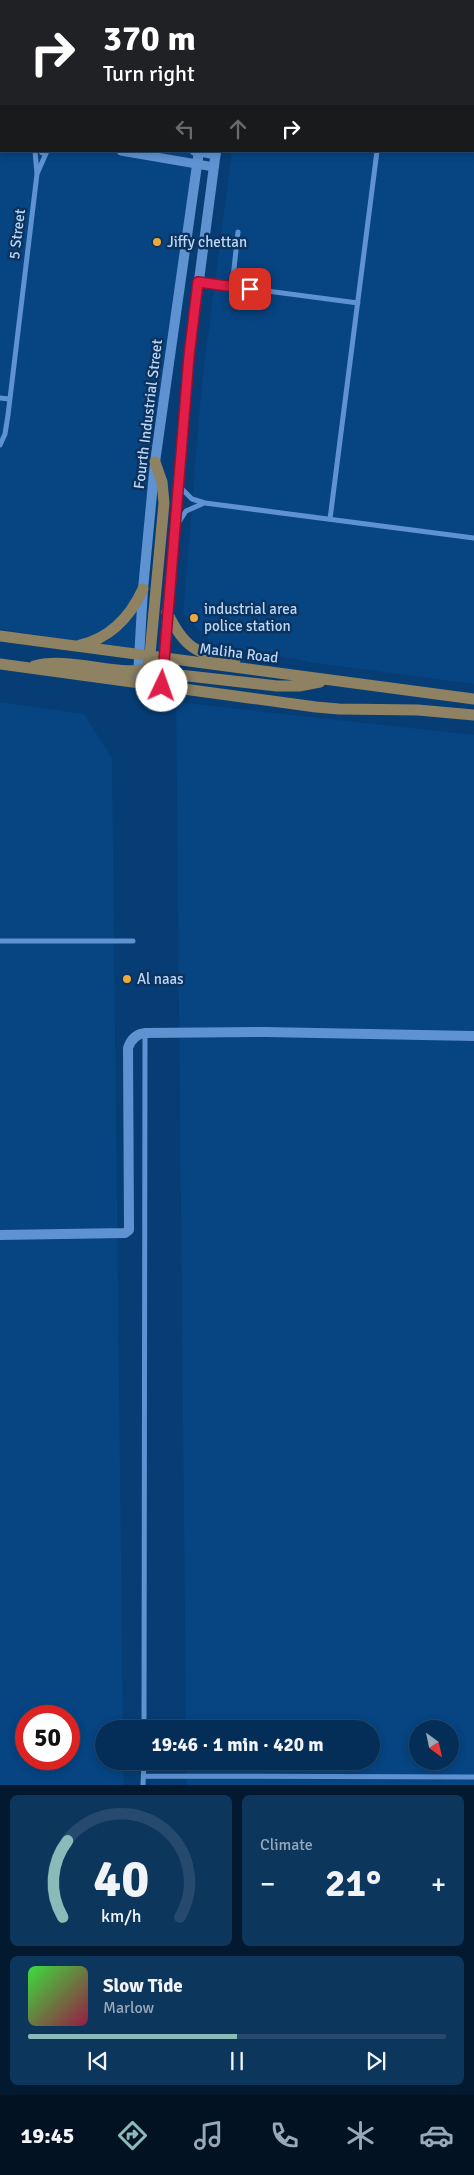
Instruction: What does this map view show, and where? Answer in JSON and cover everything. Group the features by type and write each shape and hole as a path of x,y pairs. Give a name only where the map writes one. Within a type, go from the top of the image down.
{"main road":[{"name":"Fourth Industrial Street","path":"149,672 143,589 156,462 197,152"},
{"path":"163,659 189,356 216,153"},
{"path":"156,462 162,482 164,503 149,672 288,687 330,680"},
{"path":"74,646 100,638 119,625 133,608 143,589"},
{"path":"167,612 177,632 191,647 204,654 240,662 252,669"},
{"name":"Maliha Road","path":"0,636 74,646 149,672 316,707 339,709 409,709 474,715"},
{"name":"Maliha Road","path":"0,664 29,668 149,672 163,659 474,698"},
{"path":"0,1235 124,1233 129,1230 128,1048 134,1037 145,1033 265,1032 474,1036"}],"street":[{"name":"5 Street","path":"35,152 37,174"},
{"name":"5 Street","path":"0,445 5,434 10,399 37,174 44,152"},
{"path":"126,152 214,167"},
{"path":"197,152 216,153"},
{"path":"330,519 377,152"},
{"path":"232,287 238,232"},
{"path":"198,282 358,303"},
{"path":"0,398 10,399"},
{"path":"179,485 192,500 204,503 474,538"},
{"path":"175,528 186,511 204,503"},
{"path":"0,941 133,941"},
{"path":"144,1720 145,1033"},
{"path":"144,1770 144,1785"},
{"path":"144,1776 474,1777"}],"shaded area":[{"path":"0,152 198,152 136,650 0,629"},
{"path":"232,152 474,152 474,684 315,663 211,643 183,613 202,381"},
{"path":"0,702 84,714 112,758 123,1720 95,1720 95,1770 123,1770 124,1785 0,1785"},
{"path":"176,702 474,735 474,1785 187,1785 186,1770 380,1770 380,1720 186,1720"}],"place":[{"name":"Jiffy chettan","path":"157,242"},
{"name":"industrial area police station","path":"194,618"},
{"name":"Al naas","path":"127,979"}],"route":[{"path":"162,686 189,356 198,282 250,289"}]}
